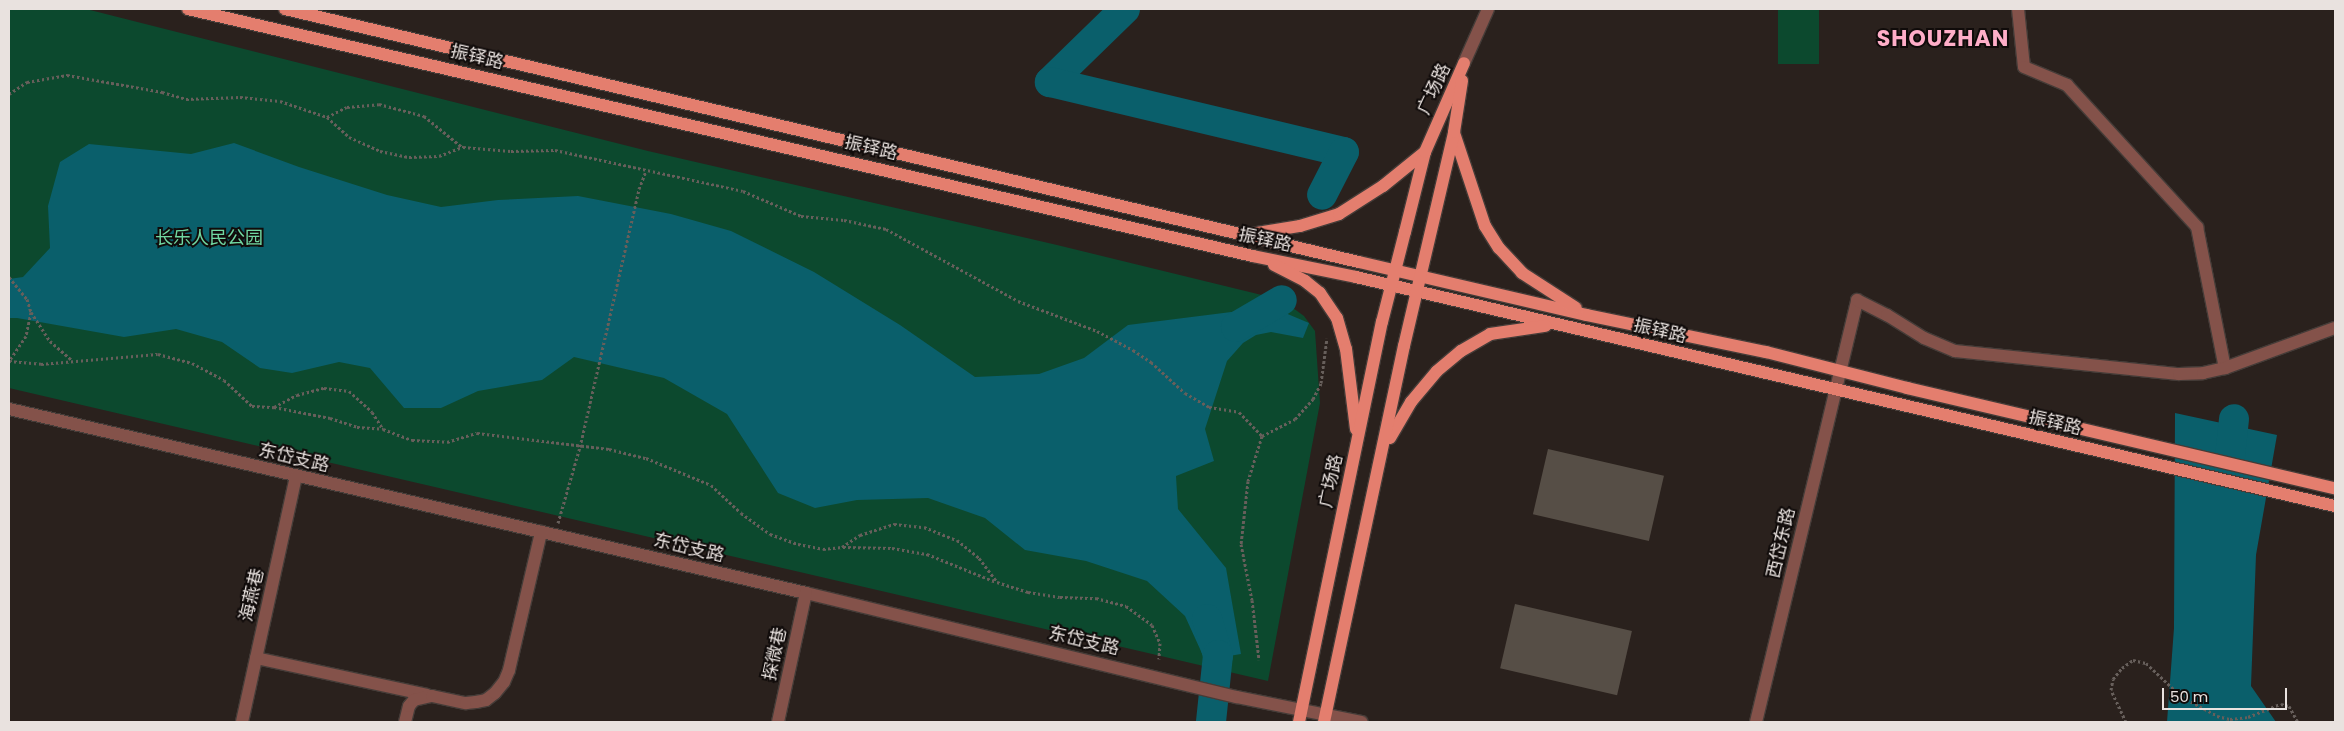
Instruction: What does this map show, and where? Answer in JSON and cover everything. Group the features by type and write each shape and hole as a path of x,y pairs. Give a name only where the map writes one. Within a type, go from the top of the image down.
{"main road":[{"name":"振铎路","path":"188,9 2335,506"},
{"name":"振铎路","path":"285,9 1587,315 1766,352 2335,488"},
{"name":"广场路","path":"1325,719 1420,276 1454,132 1464,64"},
{"name":"广场路","path":"1300,716 1391,286 1425,152 1464,64"},
{"path":"1454,132 1485,226 1499,248 1522,273 1587,315"},
{"path":"1243,235 1300,226 1339,214 1364,199 1425,152"},
{"path":"1253,256 1305,281 1328,302 1342,333 1346,349 1358,441"},
{"path":"1384,446 1411,402 1437,371 1461,351 1490,334 1525,327 1559,325"}],"street":[{"path":"1464,64 1488,9"},
{"path":"2018,9 2024,66 2067,85 2197,227 2225,368 2335,328"},
{"name":"西岱东路","path":"1756,722 1857,300 1874,307 1924,338 1955,351 2149,372 2203,373 2225,368"},
{"name":"东岱支路","path":"9,409 806,593 1164,678 1300,716 1362,722"},
{"name":"海燕巷","path":"242,722 296,476"},
{"path":"256,658 432,696 466,702 486,700 504,682 509,670 541,532"},
{"name":"探微巷","path":"778,722 806,593"},
{"path":"405,722 409,706 414,700 432,696"}],"path":[{"path":"9,94 27,82 67,74 162,92 186,99 240,97 280,101 327,117 350,137 380,152 409,157 439,156 463,147 511,151 555,150 743,191 801,216 844,220 886,229 957,266 1018,301 1097,331 1132,350 1151,362 1185,393 1210,407 1239,412 1262,436"},
{"path":"327,117 347,107 379,104 424,116 463,147"},
{"path":"554,536 580,447 591,392 639,189 646,171"},
{"path":"9,277 27,299 31,312 50,341 73,361"},
{"path":"9,362 18,351 26,336 31,312"},
{"path":"1259,660 1252,600 1241,544 1248,481 1262,436 1295,419 1313,399 1321,383 1327,351 1327,335"},
{"path":"9,362 41,364 158,354 192,363 224,380 252,406 274,407 330,418 358,427 383,429 412,440 447,442 478,433 608,449 646,458 710,485 740,513 770,534 798,544 823,549 842,547 892,548 927,554 997,582 1028,592 1060,597 1096,598 1126,606 1152,624 1160,643 1159,659"},
{"path":"274,407 297,395 324,388 349,391 372,412 383,429"},
{"path":"842,547 860,535 894,524 924,527 957,540 979,558 997,582"},
{"path":"2126,722 2111,690 2113,679 2122,668 2133,660 2146,663 2182,697 2217,716 2230,719 2248,717 2282,704 2289,706 2298,722"}],"green space":[{"name":"长乐人民公园","path":"9,9 86,9 648,151 1057,245 1282,300 1304,316 1315,331 1320,403 1268,681 9,388"},
{"path":"1778,9 1819,9 1819,64 1778,64"}],"water":[{"path":"234,143 299,167 387,195 441,207 498,200 578,196 671,214 731,231 814,272 900,325 975,377 1039,374 1084,358 1128,325 1271,307 1309,323 1303,338 1271,332 1256,335 1243,343 1227,361 1205,429 1214,461 1176,476 1178,509 1226,568 1241,654 1205,660 1185,616 1147,581 1086,561 1025,550 985,518 928,498 857,500 815,508 778,493 727,414 664,378 574,357 542,380 478,391 441,408 404,408 370,368 339,362 292,373 260,368 222,342 176,329 124,337 9,318 9,279 23,277 50,248 48,206 60,162 89,144 191,154"},
{"path":"2175,413 2277,435 2256,555 2251,686 2276,722 2167,722 2174,628"}],"building":[{"path":"1548,449 1664,476 1649,541 1533,514"},
{"path":"1515,604 1632,631 1617,695 1500,668"}],"waterway":[{"path":"1125,9 1050,82 1344,152 1322,195"},
{"path":"1236,327 1282,300"},
{"path":"2229,466 2234,419"},
{"path":"1207,619 1218,655 1211,722"}],"district":[{"name":"SHOUZHAN","path":"1943,39"}]}
